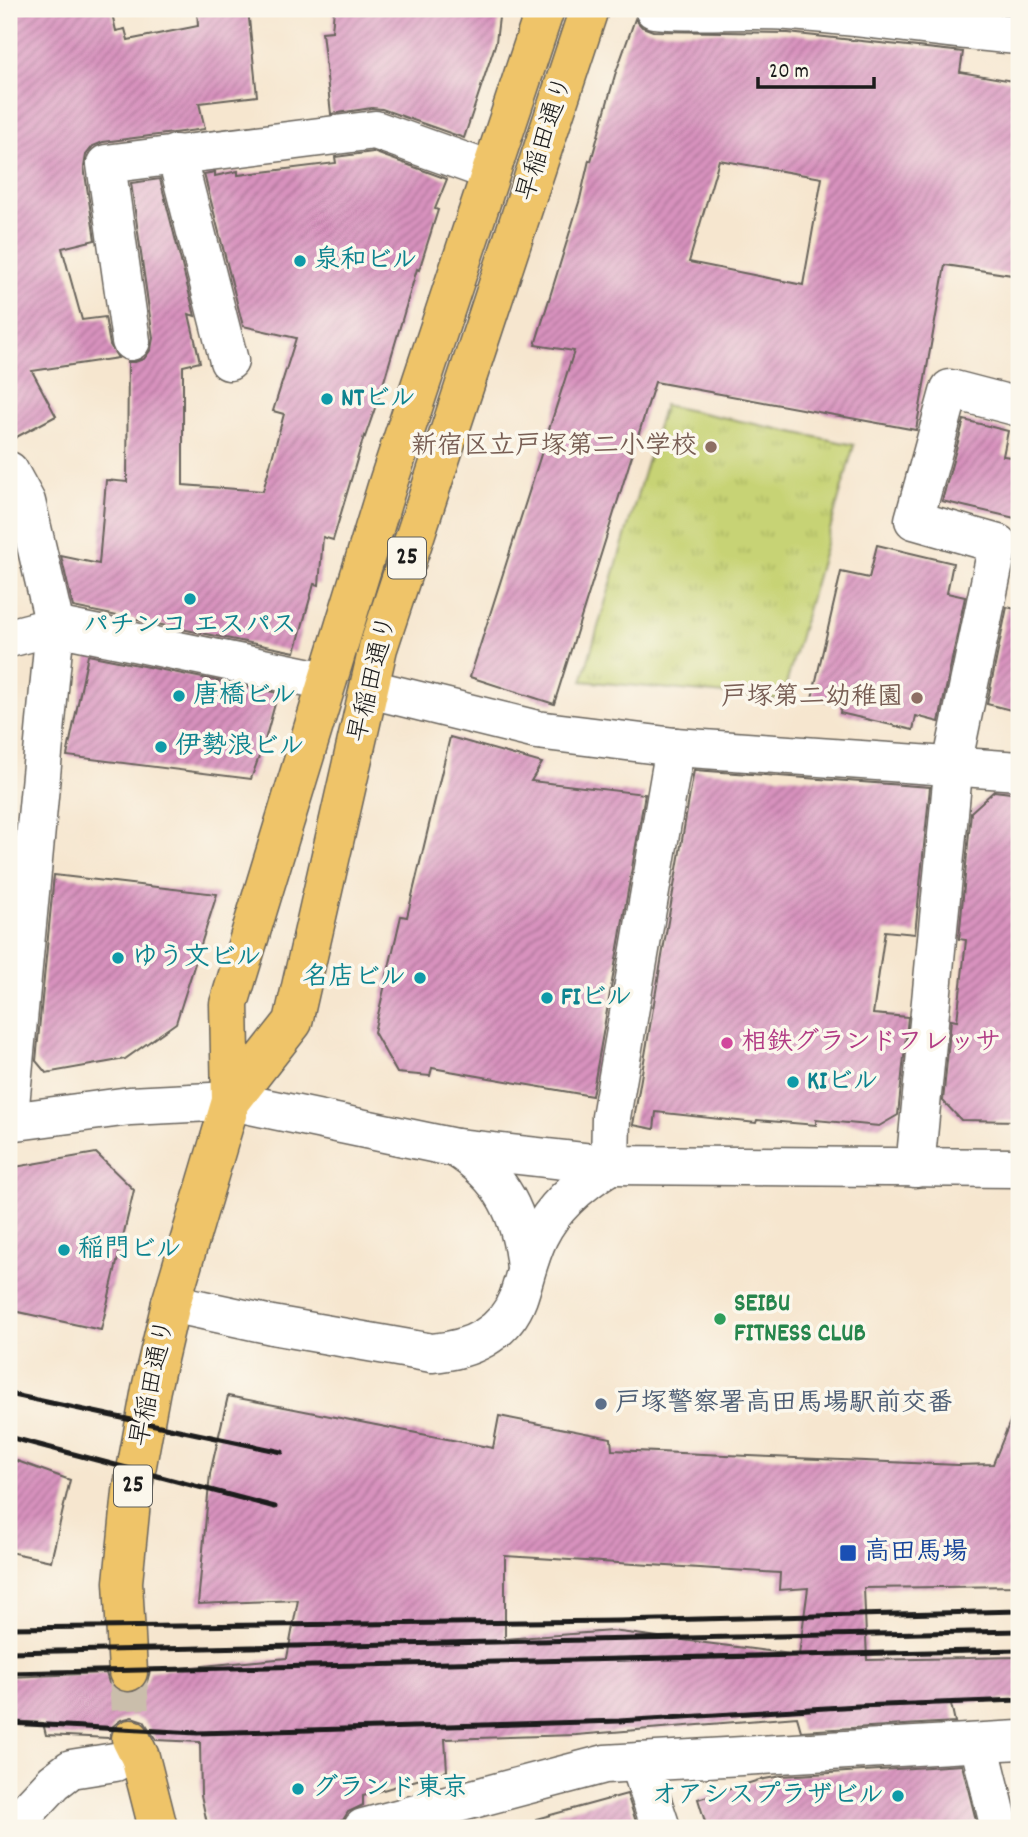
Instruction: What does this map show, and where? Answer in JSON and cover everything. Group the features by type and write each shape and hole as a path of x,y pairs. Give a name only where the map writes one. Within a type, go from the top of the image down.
{"main road":[{"name":"早稲田通り","path":"128,1672 123,1582 132,1492 151,1389 171,1303 231,1101 229,1004 388,483 545,9"},
{"name":"早稲田通り","path":"231,1101 293,1022 379,648 590,9"},
{"path":"123,1751 140,1756 158,1828"}],"street":[{"path":"654,9 920,17 1019,35"},
{"path":"131,341 106,163 376,130 490,172"},
{"path":"176,154 229,360"},
{"path":"915,1168 932,881 955,751 998,544 914,520 950,389 1019,407"},
{"path":"9,471 26,502 55,626 9,1116"},
{"path":"9,638 55,626 327,681"},
{"path":"370,689 537,730 675,747 1019,771"},
{"path":"610,1165 611,1117 675,747"},
{"path":"9,1122 130,1106 231,1101 456,1148 610,1165 1019,1168"},
{"path":"456,1148 485,1170 508,1200 517,1217 526,1268"},
{"path":"171,1303 272,1325 432,1353 470,1346 499,1327 517,1300 539,1235 558,1207 582,1182 610,1165"},
{"path":"363,1828 428,1820 605,1764 1019,1740"},
{"path":"979,1743 1000,1828"},
{"path":"10,1828 54,1782 71,1769 123,1751"},
{"path":"639,1762 661,1828"}],"green space":[{"path":"664,405 854,445 782,699 582,681"}],"building":[{"path":"9,9 111,9 116,31 125,29 128,40 198,26 197,9 248,9 257,96 199,103 205,129 103,142 93,146 86,155 84,167 95,240 62,248 82,320 105,317 110,345 118,358 32,371 56,416 9,441"},
{"path":"334,9 500,9 496,42 464,138 382,109 331,114 322,32 332,31"},
{"path":"635,19 642,27 653,31 788,33 963,52 960,72 1019,82 1019,276 945,265 916,430 655,382 554,704 470,677 574,351 535,345 615,75","holes":["719,160 822,178 803,285 689,262"]},
{"path":"373,152 447,179 435,209 438,210 419,270 417,269 333,540 323,537 319,585 314,584 295,652 73,607 61,556 99,564 106,480 127,482 128,362 144,359 151,349 153,338 131,183 160,179 195,316 189,314 200,362 183,366 183,485 263,491 284,414 273,411 296,338 243,326 204,174 215,172 215,176 238,171 238,175 336,163 335,157"},
{"path":"964,420 1008,431 1003,456 1019,458 1019,519 942,501"},
{"path":"877,545 953,563 947,593 965,597 939,722 916,716 913,730 840,713 841,705 812,698 841,572 869,578"},
{"path":"1007,607 1019,610 1019,712 987,704"},
{"path":"88,655 278,693 251,779 67,756"},
{"path":"450,737 542,763 531,781 645,794 592,1096 432,1068 430,1076 397,1073 374,1032 401,916 407,917"},
{"path":"694,770 930,787 915,934 885,931 873,1014 908,1017 898,1115 879,1126 816,1120 816,1125 757,1120 756,1123 656,1112 654,1129 633,1125"},
{"path":"994,791 1019,794 1019,1121 961,1120 943,1101 951,1020 957,1021 966,940 959,939 971,812"},
{"name":"ゆう文ビル","path":"54,875 217,894 176,1023 125,1059 46,1073 36,1061"},
{"name":"稲門ビル","path":"96,1153 134,1190 101,1330 9,1310 9,1168"},
{"name":"高田馬場","path":"228,1396 493,1448 499,1416 611,1438 612,1450 958,1465 993,1464 1019,1404 1019,1586 864,1588 867,1660 1019,1657 1019,1699 951,1704 955,1722 801,1731 797,1717 576,1735 445,1739 447,1771 363,1796 363,1805 348,1812 343,1820 306,1828 208,1828 201,1795 200,1742 156,1740 144,1721 132,1717 113,1726 109,1738 46,1735 43,1723 9,1721 9,1677 106,1673 109,1683 118,1691 130,1694 140,1690 147,1682 150,1671 287,1658 298,1600 198,1604 210,1474","holes":["505,1556 780,1573 779,1590 808,1588 799,1655 612,1631 505,1639"]},
{"path":"9,1458 70,1480 51,1561 9,1552"},
{"name":"オアシスプラザビル","path":"962,1765 978,1828 707,1828 698,1799 781,1776"},
{"path":"627,1794 638,1828 537,1828 536,1819"}],"tunnel":[{"path":"128,1672 131,1739"}],"railway":[{"path":"9,1394 282,1452"},
{"path":"9,1437 275,1507"},
{"path":"9,1628 618,1621 1019,1611"},
{"path":"9,1652 1019,1631"},
{"path":"9,1673 1019,1650"},
{"path":"9,1723 197,1733 619,1721 858,1706 1019,1700"}],"place":[{"name":"泉和ビル","path":"300,261"},
{"name":"NTビル","path":"327,399"},
{"name":"新宿区立戸塚第二小学校","path":"711,447"},
{"name":"パチンコ エスパス","path":"190,599"},
{"name":"唐橋ビル","path":"179,696"},
{"name":"戸塚第二幼稚園","path":"917,698"},
{"name":"伊勢浪ビル","path":"161,747"},
{"name":"ゆう文ビル","path":"118,958"},
{"name":"名店ビル","path":"420,978"},
{"name":"FIビル","path":"547,998"},
{"name":"相鉄グランドフレッサ","path":"727,1043"},
{"name":"KIビル","path":"793,1082"},
{"name":"稲門ビル","path":"64,1250"},
{"name":"SEIBU FITNESS CLUB","path":"720,1319"},
{"name":"戸塚警察署高田馬場駅前交番","path":"601,1404"},
{"name":"高田馬場","path":"848,1553"},
{"name":"グランド東京","path":"298,1789"},
{"name":"オアシスプラザビル","path":"898,1796"}]}
